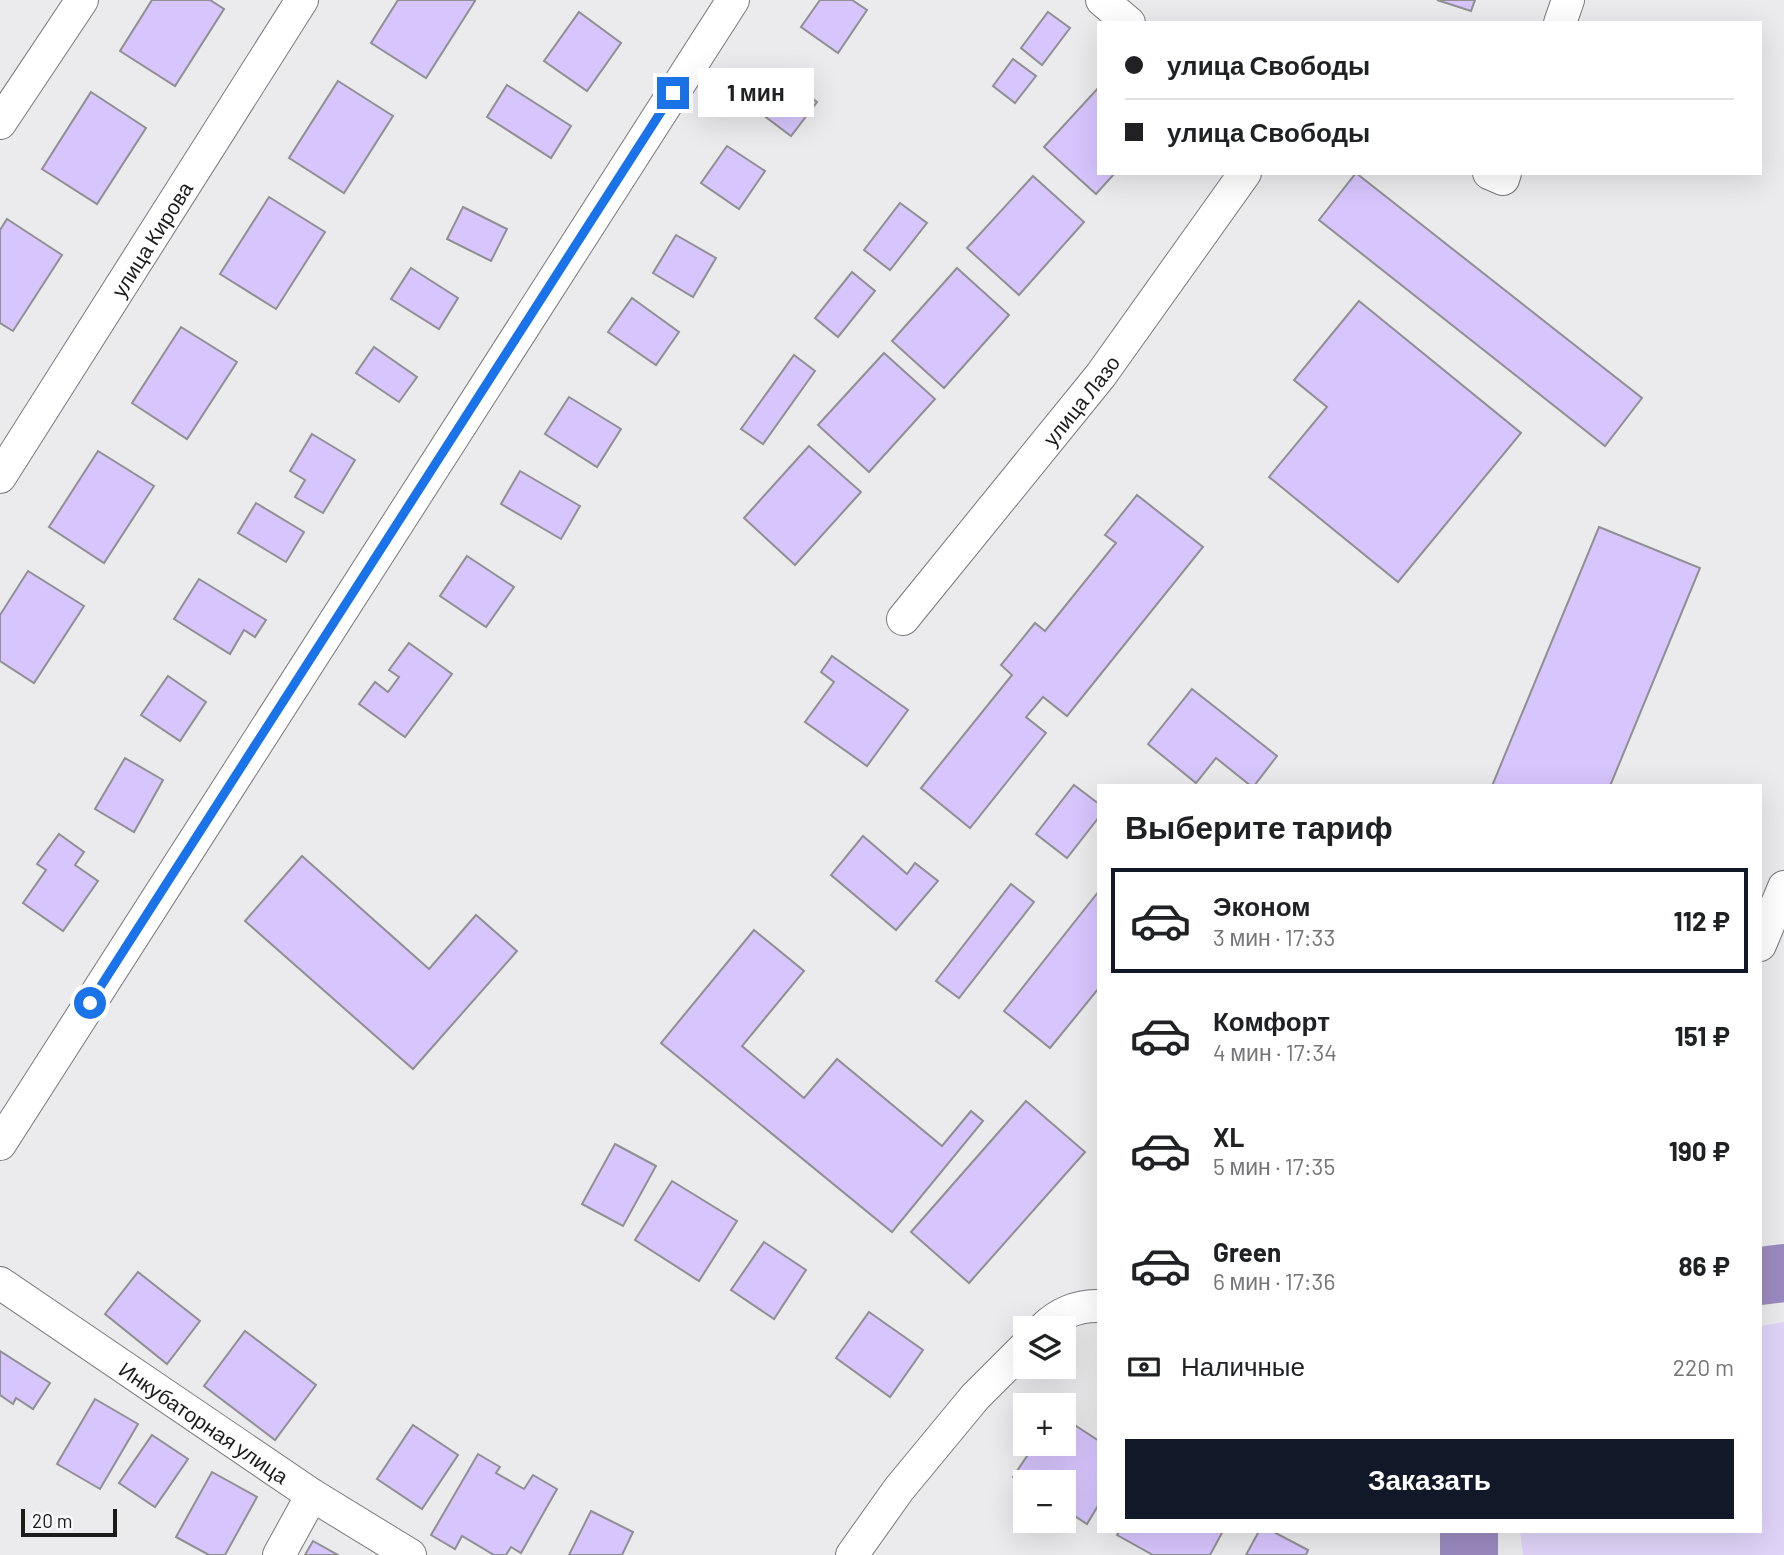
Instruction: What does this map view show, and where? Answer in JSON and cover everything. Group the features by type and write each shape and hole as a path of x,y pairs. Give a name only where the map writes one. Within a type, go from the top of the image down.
{"street":[{"path":"0,123 82,0"},
{"name":"улица Кирова","path":"0,477 302,0"},
{"path":"0,1143 733,0"},
{"path":"1102,0 1127,21"},
{"path":"1561,21 1568,0"},
{"name":"улица Лазо","path":"902,619 1101,375 1244,175"},
{"path":"1762,940 1784,887"},
{"name":"Инкубаторная улица","path":"0,1283 312,1495 410,1555"},
{"path":"1060,1316 1071,1310 1097,1306"},
{"path":"852,1555 899,1489 975,1397 1013,1359"},
{"path":"279,1555 312,1495"}],"shaded area":[{"path":"1784,1322 1784,1555 1523,1555 1520,1533 1762,1533 1762,1326"}],"building":[{"path":"152,0 210,0 224,9 175,86 120,51"},
{"path":"398,0 475,1 426,78 371,43"},
{"path":"820,0 852,0 867,10 838,53 801,27"},
{"path":"1437,0 1475,0 1471,11"},
{"path":"579,12 621,43 587,91 544,61"},
{"path":"1048,12 1070,28 1042,65 1021,48"},
{"path":"1013,59 1036,76 1015,103 993,86"},
{"path":"777,72 817,102 791,136 751,106"},
{"path":"338,81 393,116 344,193 289,158"},
{"path":"507,85 571,126 551,158 487,117"},
{"path":"1097,89 1097,175 1113,175 1096,194 1044,147"},
{"path":"91,92 146,128 97,204 42,169"},
{"path":"727,146 765,171 739,209 701,183"},
{"path":"1354,175 1359,175 1642,398 1605,446 1319,220"},
{"path":"1033,176 1084,222 1019,295 967,248"},
{"path":"269,197 325,232 276,309 220,274"},
{"path":"900,203 927,223 890,270 864,250"},
{"path":"463,207 507,229 491,261 447,239"},
{"path":"7,219 62,255 13,331 0,323 0,230"},
{"path":"676,235 716,258 693,297 653,273"},
{"path":"411,268 458,298 439,329 391,299"},
{"path":"957,268 1009,315 944,388 892,341"},
{"path":"852,272 875,291 838,337 815,318"},
{"path":"632,298 679,332 656,365 608,332"},
{"path":"1359,301 1521,433 1398,582 1269,477 1327,407 1294,380"},
{"path":"181,327 237,362 187,439 132,403"},
{"path":"374,347 417,377 399,402 356,373"},
{"path":"884,353 935,399 869,472 818,425"},
{"path":"794,355 815,371 763,444 741,429"},
{"path":"569,397 621,429 597,467 545,434"},
{"path":"312,434 355,460 323,513 295,497 305,480 290,471"},
{"path":"809,446 861,492 795,565 744,518"},
{"path":"98,451 154,486 104,563 49,527"},
{"path":"520,471 580,506 561,539 501,504"},
{"path":"1137,495 1203,547 1067,716 1043,697 1026,717 1046,733 970,828 921,788 1012,675 1001,665 1035,623 1045,631 1116,543 1105,535"},
{"path":"256,503 304,532 286,562 238,533"},
{"path":"1599,527 1700,568 1611,784 1493,784"},
{"path":"467,556 514,587 486,627 440,596"},
{"path":"28,571 84,606 34,683 0,661 0,615"},
{"path":"199,579 266,620 255,637 244,630 230,654 174,619"},
{"path":"409,643 452,674 405,737 359,704 375,682 388,692 399,677 389,670"},
{"path":"832,656 908,710 867,766 805,722 834,682 821,672"},
{"path":"168,676 206,702 180,741 141,715"},
{"path":"1192,689 1277,756 1256,784 1248,784 1216,758 1196,783 1148,744"},
{"path":"125,758 163,780 134,832 95,809"},
{"path":"1074,785 1097,802 1097,820 1067,858 1036,834"},
{"path":"59,834 84,852 75,865 98,881 63,931 23,903 46,870 37,864"},
{"path":"863,836 907,874 915,863 938,881 896,930 831,875"},
{"path":"302,856 429,969 476,915 517,951 413,1069 245,921"},
{"path":"1011,884 1034,902 959,998 936,981"},
{"path":"1097,894 1097,990 1050,1048 1004,1011"},
{"path":"754,930 804,971 742,1046 804,1098 837,1059 942,1146 971,1111 983,1121 892,1232 661,1043"},
{"path":"1026,1101 1085,1152 969,1283 911,1232"},
{"path":"615,1144 656,1166 623,1226 582,1204"},
{"path":"672,1181 737,1221 699,1281 635,1240"},
{"path":"764,1242 806,1270 774,1319 731,1290"},
{"path":"138,1272 200,1321 167,1364 105,1314"},
{"path":"869,1312 923,1350 890,1397 836,1358"},
{"path":"245,1331 316,1385 275,1440 204,1386"},
{"path":"0,1351 50,1383 33,1409 16,1398 13,1404 0,1395"},
{"path":"95,1399 138,1424 100,1489 57,1464"},
{"path":"413,1425 458,1455 422,1509 377,1479"},
{"path":"1076,1426 1097,1440 1097,1507 1087,1524 1076,1517 1076,1470 1018,1470 1027,1456 1076,1456"},
{"path":"152,1435 188,1459 155,1507 119,1483"},
{"path":"478,1454 500,1467 496,1473 524,1489 533,1475 557,1489 521,1553 511,1547 506,1555 494,1555 462,1536 455,1549 431,1535"},
{"path":"212,1472 257,1497 225,1555 209,1555 176,1537"},
{"path":"591,1511 633,1532 622,1555 569,1555"},
{"path":"1222,1533 1210,1555 1153,1555 1117,1535"},
{"path":"1258,1533 1276,1533 1308,1550 1306,1555 1246,1555"},
{"path":"313,1541 338,1555 305,1555"}],"waterway":[{"path":"1762,1276 1784,1273"},
{"path":"1469,1533 1469,1555"}],"route":[{"path":"90,1003 673,93"}]}
